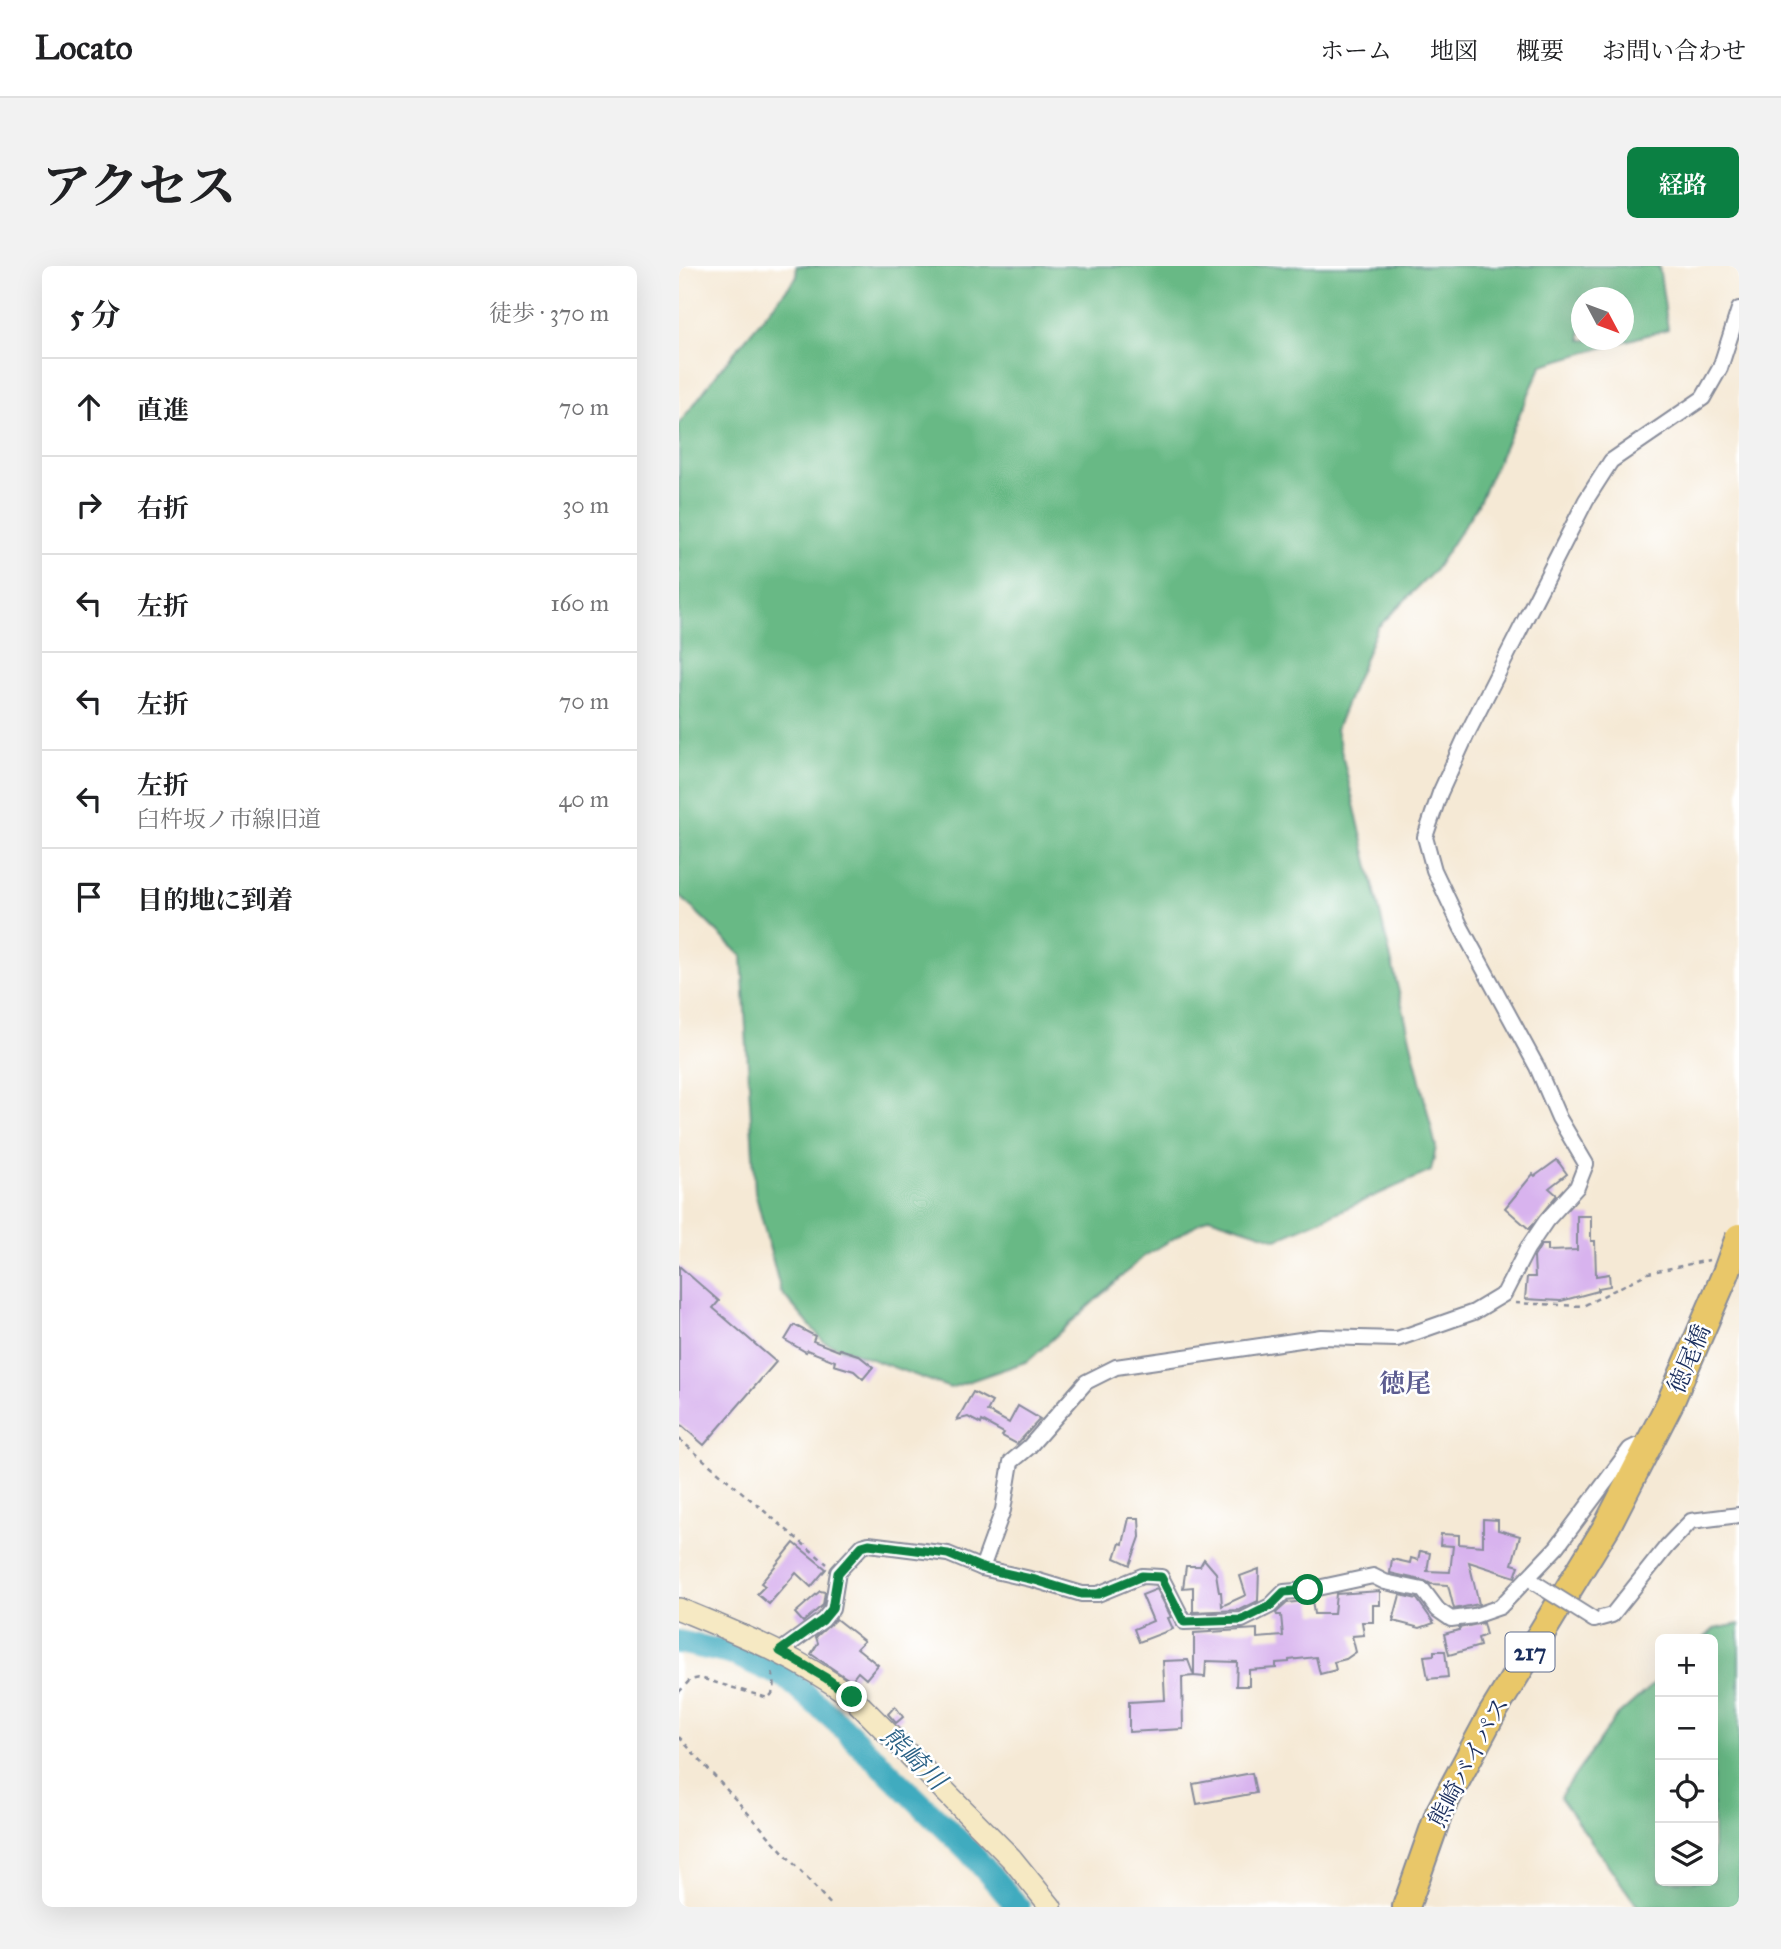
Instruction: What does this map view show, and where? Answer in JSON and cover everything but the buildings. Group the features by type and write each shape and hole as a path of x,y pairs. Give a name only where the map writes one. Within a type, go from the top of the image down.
{"highway":[{"name":"徳尾橋","path":"1670,1403 1739,1237"},
{"name":"熊崎バイパス","path":"1406,1907 1439,1813 1492,1713 1607,1526 1670,1403"}],"street":[{"path":"982,1568 1003,1510 1011,1462 1029,1447 1086,1382 1116,1367 1321,1337 1397,1339 1474,1312 1504,1294 1527,1249 1546,1221 1577,1187 1586,1164 1559,1118 1537,1067 1461,927 1434,870 1425,837 1440,793 1466,736 1586,500 1611,461 1703,398 1720,368 1739,309"},
{"path":"774,1655 823,1620 832,1609 838,1573 862,1546 869,1544 934,1551 982,1568 1081,1594 1098,1594 1142,1576 1161,1577 1184,1622 1242,1620 1270,1606 1284,1592 1308,1590 1373,1576 1385,1582 1423,1590 1438,1610 1451,1619 1474,1616 1500,1607 1531,1580 1630,1449 1636,1446 1646,1449"},
{"path":"1531,1580 1594,1619 1612,1615 1667,1546 1691,1521 1739,1515"},
{"path":"679,1609 826,1678 852,1697 1012,1859 1051,1907"}],"path":[{"path":"1504,1294 1514,1303 1583,1306 1648,1273 1713,1259"},
{"path":"679,1438 838,1573"},
{"path":"679,1692 690,1680 700,1678 765,1698 772,1694 774,1655"},
{"path":"679,1737 833,1907"}],"green space":[{"path":"796,266 1659,266 1668,329 1634,339 1634,287 1571,287 1571,350 1594,350 1542,365 1477,506 1434,571 1377,628 1336,729 1436,1147 1431,1171 1277,1239 1209,1217 1143,1257 1028,1361 950,1388 824,1342 781,1292 755,1192 742,956 679,895 679,424 722,367 797,277"},
{"path":"1739,1624 1739,1907 1638,1907 1560,1797 1615,1718 1655,1682 1655,1886 1718,1886 1718,1634 1708,1634 1714,1629"}],"waterway":[{"name":"熊崎川","path":"679,1642 734,1654 787,1678 837,1722 970,1852 1018,1907"}],"district":[{"name":"徳尾","path":"1405,1383"}],"route":[{"path":"852,1697 780,1651 823,1620 832,1609 838,1573 842,1566 862,1546 869,1544 948,1554 982,1568 1081,1594 1098,1594 1142,1576 1161,1577 1184,1622 1242,1620 1270,1606 1284,1592 1308,1590"}]}
